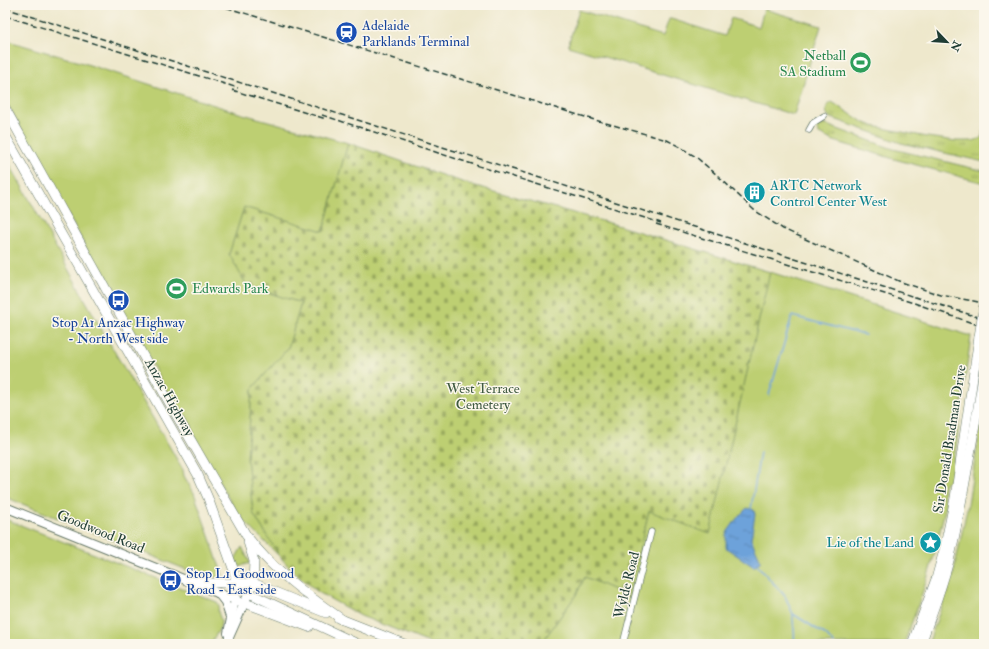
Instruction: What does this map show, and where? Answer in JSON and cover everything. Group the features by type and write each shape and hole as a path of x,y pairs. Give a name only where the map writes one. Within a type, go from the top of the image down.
{"main road":[{"name":"Anzac Highway","path":"5,108 174,411 246,535"},
{"name":"Anzac Highway","path":"5,135 198,475 212,509 236,582 234,600"},
{"path":"43,201 53,195"},
{"name":"Sir Donald Bradman Drive","path":"912,644 936,578 944,550 955,498 984,304"},
{"name":"Sir Donald Bradman Drive","path":"921,644 944,580 952,549 984,370"},
{"name":"Goodwood Road","path":"5,507 234,600 245,603"},
{"path":"226,643 253,583 254,561 246,535"},
{"path":"246,535 260,553 284,576 343,620 404,644"},
{"name":"Goodwood Road","path":"186,580 210,583 253,583 343,620"},
{"path":"236,582 249,593 358,644"},
{"path":"218,593 225,602 230,617"},
{"path":"226,643 234,600"},
{"path":"245,603 358,644"}],"street":[{"path":"809,130 813,123 824,116"},
{"name":"Wylde Road","path":"623,644 651,532"}],"green space":[{"path":"764,9 821,26 794,115 568,46 579,10 663,36 669,19 671,19 725,36 731,18 759,27"},
{"path":"5,40 80,62 239,113 348,143 323,231 244,207 229,254 247,286 301,303 288,348 252,389 247,458 253,513 280,557 238,515 102,277 5,100"},
{"path":"832,102 863,122 873,126 927,137 956,141 973,141 981,138 984,131 984,162 901,143 829,117 826,112 827,106"},
{"path":"818,122 893,149 984,171 984,183 834,141 819,134 815,125"},
{"name":"West Terrace Cemetery","path":"348,143 465,183 613,224 770,272 710,535 628,596 585,577 576,595 541,644 432,644 361,616 318,592 294,572 280,557 253,513 247,458 252,389 288,348 301,303 246,286 229,254 244,207 323,231"},
{"path":"5,156 102,330 183,470 184,476 194,493 223,576 212,578 200,575 5,497"},
{"path":"770,272 971,336 952,475 950,480 944,485 943,497 945,498 946,505 938,541 929,571 904,644 541,644 576,595 585,577 628,596 649,511 710,534"},
{"path":"984,402 984,644 928,644 953,575 968,504"},
{"path":"5,519 217,602 219,606 218,611 221,624 211,644 5,644"},
{"path":"242,547 250,563 238,567 235,559"}],"water":[{"path":"747,508 754,510 755,515 751,539 761,561 754,567 726,548 726,534 738,517"}],"waterway":[{"path":"769,395 792,316 865,335"},
{"path":"751,509 760,452"},
{"path":"757,565 785,596 793,614 826,635 834,644"},
{"path":"793,614 795,638 793,644"}],"railway":[{"path":"218,5 595,120 667,140 696,157 754,210 783,229 901,282 941,295 984,303"},
{"path":"5,8 984,319"},
{"path":"5,16 238,88"},
{"path":"232,90 326,119"},
{"path":"322,115 661,223"},
{"path":"656,224 914,303 984,327"}],"place":[{"name":"Adelaide Parklands Terminal","path":"347,33"},
{"name":"Netball SA Stadium","path":"861,63"},
{"name":"ARTC Network Control Center West","path":"755,193"},
{"name":"Edwards Park","path":"176,288"},
{"name":"Stop A1 Anzac Highway - North West side","path":"118,300"},
{"name":"Lie of the Land","path":"930,542"},
{"name":"Stop L1 Goodwood Road - East side","path":"171,581"}]}
